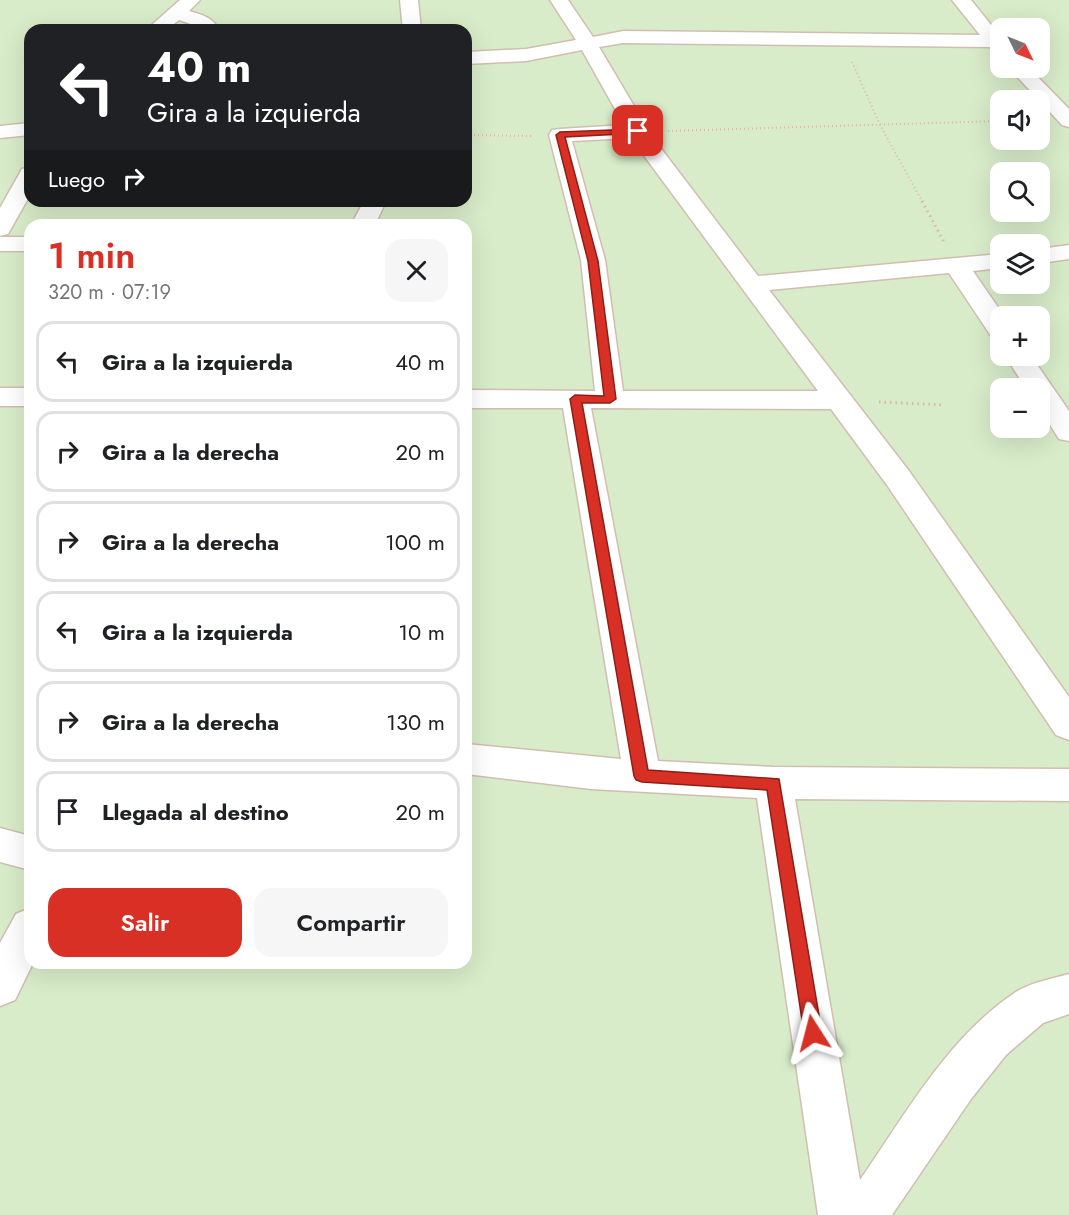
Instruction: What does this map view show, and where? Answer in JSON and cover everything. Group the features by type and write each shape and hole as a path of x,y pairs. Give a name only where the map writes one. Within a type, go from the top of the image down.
{"street":[{"path":"162,24 191,0"},
{"path":"409,0 411,24"},
{"path":"559,0 587,42 638,131 898,478 1069,725"},
{"path":"961,0 990,34"},
{"path":"176,13 205,24"},
{"path":"472,58 526,55 587,42 649,36 841,38 990,44"},
{"path":"1028,78 1069,121"},
{"path":"0,132 24,130"},
{"path":"610,399 597,279 560,135 638,131"},
{"path":"0,230 24,185"},
{"path":"0,244 24,244"},
{"path":"1050,255 1069,252"},
{"path":"751,284 990,262"},
{"path":"957,266 990,315"},
{"path":"1025,366 1069,432"},
{"path":"0,397 24,397"},
{"path":"472,399 839,400"},
{"path":"575,399 642,776"},
{"path":"472,760 591,773 774,783 1069,785"},
{"path":"774,783 842,1215"},
{"path":"0,845 24,851"},
{"path":"0,986 24,939"},
{"path":"864,1215 955,1083 991,1040 1030,1006 1069,994"}],"path":[{"path":"841,38 880,125 957,266"},
{"path":"638,131 990,121"},
{"path":"472,135 560,135"},
{"path":"839,400 944,405"}],"green space":[{"path":"0,0 1069,0 1069,1215 0,1215"}],"route":[{"path":"638,131 560,135 593,261 610,399 575,399 642,776 774,783 813,1033"}]}
